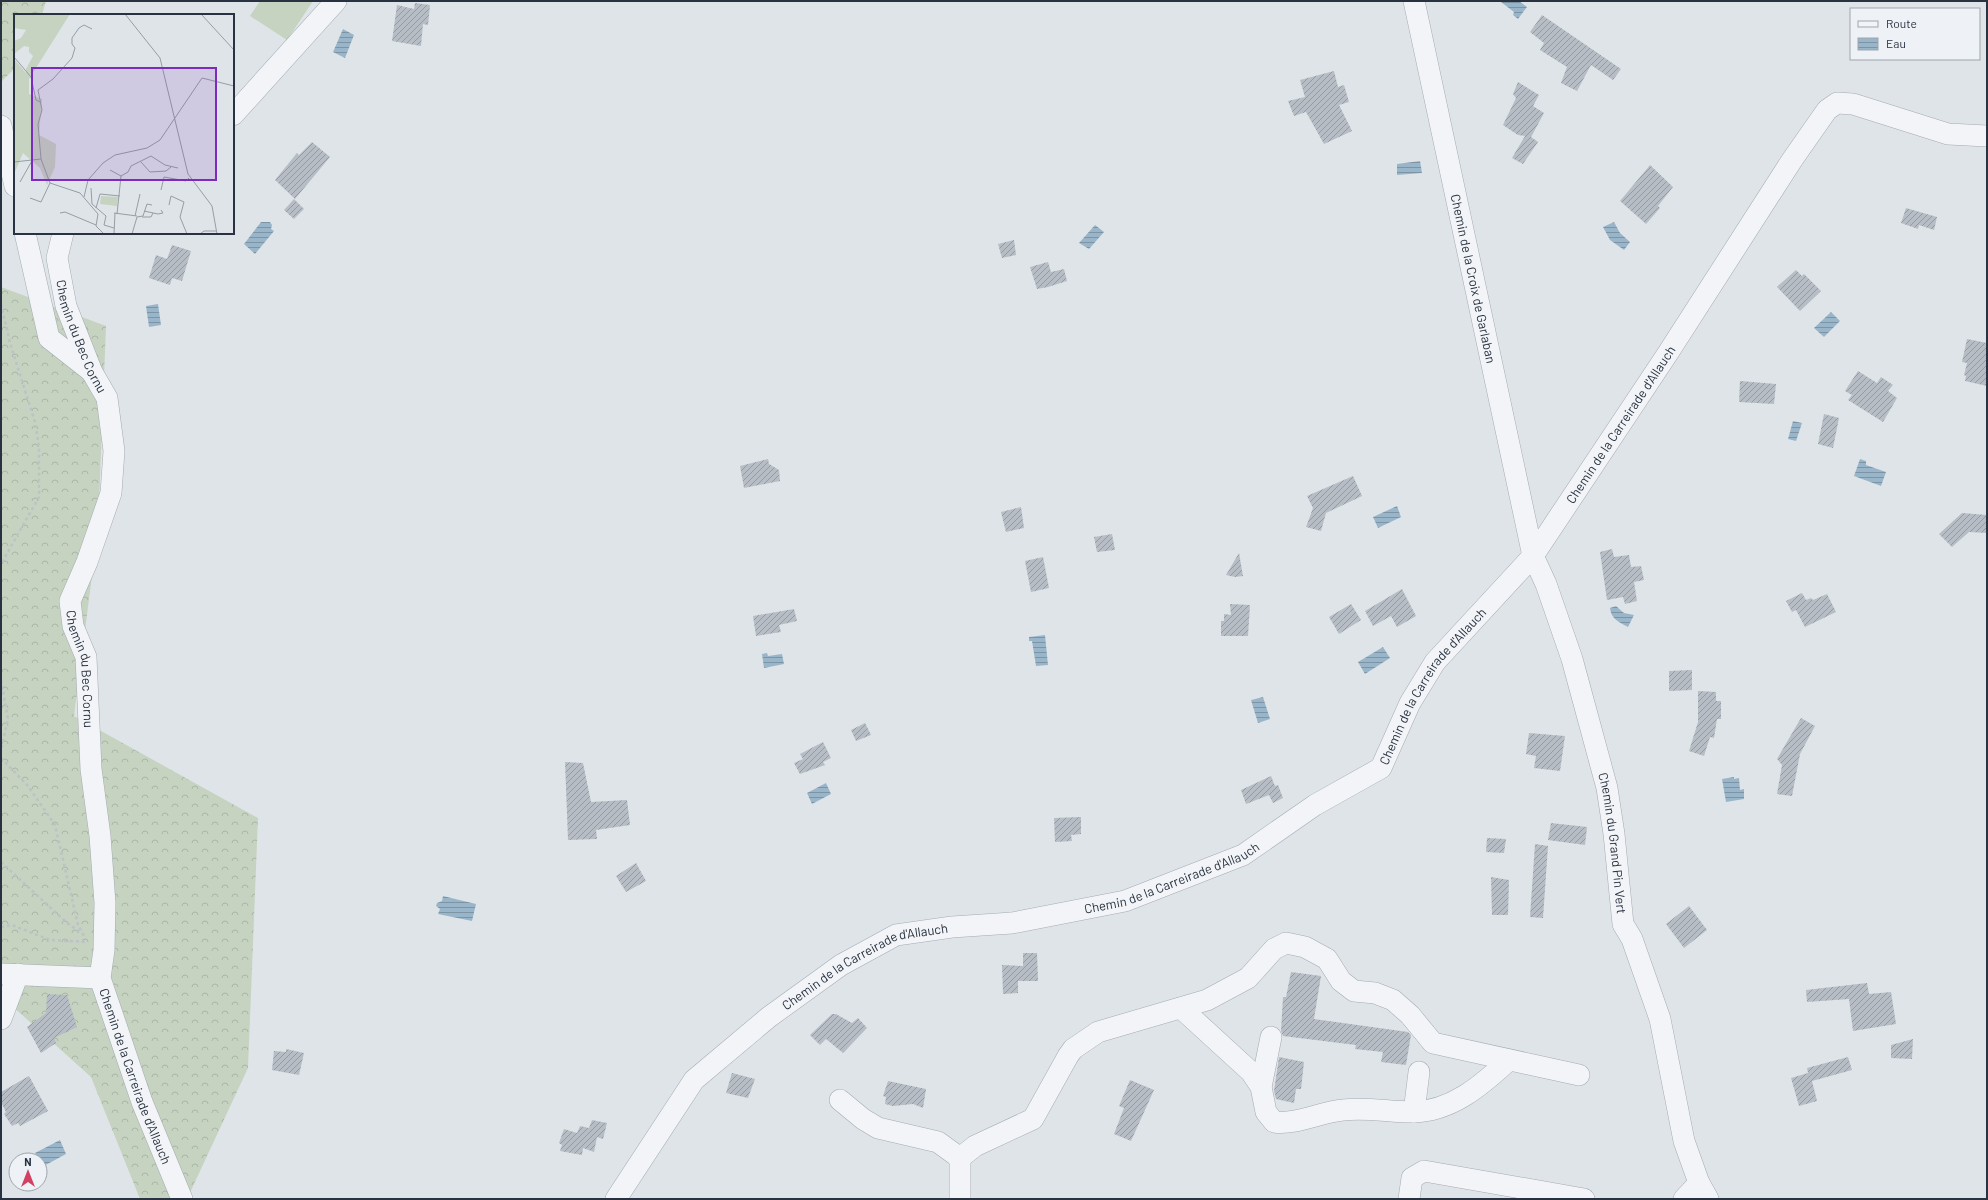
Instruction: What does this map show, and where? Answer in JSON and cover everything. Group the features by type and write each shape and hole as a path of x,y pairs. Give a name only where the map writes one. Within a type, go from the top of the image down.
{"street":[{"path":"234,114 336,1"},
{"name":"Chemin de la Croix de Garlaban","path":"1414,1 1533,556"},
{"name":"Chemin de la Carreirade d'Allauch","path":"616,1199 694,1080 769,1016 841,965 896,936 952,927 1012,923 1126,901 1243,855 1315,805 1381,768 1410,703 1435,662 1533,556 1668,353 1792,160 1818,122 1832,105 1837,102 1853,104 1948,134 1987,136"},
{"path":"1,126 14,182"},
{"path":"25,234 49,338 92,372"},
{"name":"Chemin du Bec Cornu","path":"63,234 57,258 66,306 92,372 107,398 114,451 111,494 87,562 70,601 73,626 86,657 91,769 101,851 105,903 104,950 100,978"},
{"name":"Chemin du Grand Pin Vert","path":"1533,556 1546,584 1572,659 1605,781 1614,834 1623,924 1632,939 1660,1019 1684,1140 1703,1191"},
{"path":"960,1158 975,1146 1033,1119 1073,1049 1098,1032 1207,1000 1248,978 1274,949 1286,943 1305,947 1327,959 1341,981 1354,991 1375,993 1392,1000 1410,1016 1433,1043 1579,1075"},
{"path":"1,1019 10,974"},
{"name":"Chemin de la Carreirade d'Allauch","path":"10,974 100,978 142,1102 182,1199"},
{"path":"1181,1008 1251,1072 1261,1087 1266,1112 1274,1122 1287,1123 1332,1111 1356,1108 1414,1112 1447,1105 1479,1087 1509,1060"},
{"path":"1261,1087 1271,1036"},
{"path":"1414,1112 1419,1072"},
{"path":"840,1100 862,1119 878,1128 938,1142 960,1158"},
{"path":"960,1158 960,1199"},
{"path":"1409,1199 1412,1178 1424,1171 1584,1199"},
{"path":"1684,1199 1703,1191"}],"path":[{"path":"1,304 10,343 35,422 39,447 39,497 1,564"},
{"path":"1,680 8,719 1,750"},
{"path":"1,758 28,786 55,825 78,925 88,942 90,949"},
{"path":"1,862 66,922 83,934"},
{"path":"1,927 12,925 50,940 88,942"}],"green space":[{"path":"1,1 46,1 42,14 14,14 14,69 1,82"},
{"path":"260,1 313,1 287,40 250,16"},
{"path":"1,287 106,326 98,529 74,716 258,818 248,1068 187,1199 140,1199 91,1077 1,996"}],"water":[{"path":"1519,1 1527,7 1518,19 1513,15 1514,12 1501,2"},
{"path":"343,29 354,35 345,58 333,52"},
{"path":"1420,161 1422,173 1397,175 1397,164"},
{"path":"261,222 270,222 272,225 271,229 274,231 255,254 244,244"},
{"path":"1614,222 1620,233 1630,242 1624,250 1610,240 1603,227"},
{"path":"1095,225 1104,232 1089,249 1079,243"},
{"path":"158,304 161,325 149,327 146,306"},
{"path":"1831,312 1840,321 1824,337 1814,328"},
{"path":"1793,421 1802,423 1796,441 1788,439"},
{"path":"1860,459 1866,461 1866,465 1886,472 1881,486 1854,476"},
{"path":"1397,506 1401,517 1378,528 1373,517"},
{"path":"1616,606 1624,613 1634,615 1628,627 1616,620 1612,615 1610,608"},
{"path":"1045,635 1048,665 1036,666 1032,641 1029,641 1029,637"},
{"path":"1383,647 1390,658 1365,674 1358,662"},
{"path":"767,653 768,656 782,654 784,664 764,668 762,654"},
{"path":"1263,697 1270,719 1258,723 1251,700"},
{"path":"1734,777 1734,779 1739,778 1740,790 1744,789 1744,799 1726,802 1722,779"},
{"path":"826,783 831,794 812,804 807,793"},
{"path":"443,896 476,904 472,921 438,914 440,909 436,906 437,903 442,901"},
{"path":"60,1140 66,1154 48,1164 48,1152 37,1152"}],"building":[{"path":"415,3 430,5 428,25 423,24 421,46 392,41 397,5 414,9"},
{"path":"1542,15 1621,69 1613,80 1591,65 1577,91 1561,83 1567,67 1540,50 1544,43 1530,32"},
{"path":"1334,71 1338,87 1344,85 1349,102 1339,105 1352,131 1324,144 1306,112 1294,116 1288,101 1305,97 1300,80"},
{"path":"1518,82 1539,95 1533,106 1544,113 1531,137 1538,142 1523,164 1512,158 1525,136 1518,135 1503,125 1516,98 1513,94"},
{"path":"312,142 330,157 295,199 275,180 297,153 299,155"},
{"path":"1650,165 1673,187 1658,206 1660,208 1646,224 1620,201"},
{"path":"294,199 304,209 294,219 284,210"},
{"path":"1906,208 1937,217 1934,230 1919,225 1918,229 1901,223"},
{"path":"1014,240 1016,255 1002,258 998,244"},
{"path":"172,245 191,251 182,281 172,278 170,285 149,278 156,255 167,259"},
{"path":"1048,262 1051,272 1064,269 1067,281 1037,289 1030,267"},
{"path":"1796,270 1802,276 1804,274 1821,291 1800,311 1777,287"},
{"path":"1967,339 1987,343 1987,386 1965,381 1966,376 1964,375 1967,363 1962,362"},
{"path":"1858,371 1877,383 1881,377 1893,385 1888,391 1897,398 1883,422 1848,400 1852,395 1845,391"},
{"path":"1740,381 1776,384 1774,404 1739,402"},
{"path":"1824,414 1839,418 1833,448 1818,444"},
{"path":"768,459 769,464 779,470 780,481 744,488 740,466"},
{"path":"1353,476 1362,496 1326,513 1321,531 1306,527 1313,508 1307,496"},
{"path":"1021,507 1024,528 1006,532 1001,512"},
{"path":"1962,513 1987,515 1987,533 1969,532 1952,547 1939,534"},
{"path":"1112,534 1115,550 1097,552 1094,537"},
{"path":"1612,549 1614,557 1629,555 1631,567 1641,566 1644,580 1634,582 1637,601 1625,604 1623,597 1607,600 1600,552"},
{"path":"1239,553 1243,576 1235,577 1226,575"},
{"path":"1043,557 1049,588 1031,592 1025,561"},
{"path":"1402,589 1416,616 1397,627 1391,616 1373,626 1365,611"},
{"path":"1802,593 1806,600 1811,598 1813,600 1827,594 1836,612 1805,627 1796,610 1792,612 1786,601"},
{"path":"1230,604 1250,605 1248,636 1221,636 1221,621 1224,621 1224,614 1231,615"},
{"path":"1351,604 1361,620 1339,634 1329,617"},
{"path":"794,609 797,621 779,625 781,632 756,636 753,616"},
{"path":"1692,670 1692,690 1669,691 1669,671"},
{"path":"1698,691 1716,692 1716,701 1721,701 1721,719 1717,719 1714,738 1710,737 1704,756 1689,751 1698,722"},
{"path":"1801,718 1815,726 1800,754 1792,796 1777,794 1782,765 1777,759"},
{"path":"865,723 871,735 856,741 851,730"},
{"path":"1529,733 1565,736 1560,771 1534,768 1536,756 1526,754"},
{"path":"823,742 831,758 823,762 825,765 800,774 794,763 803,759 800,754"},
{"path":"565,762 583,763 591,802 627,800 630,825 596,830 597,839 568,840"},
{"path":"1271,776 1275,786 1278,785 1283,798 1273,803 1269,795 1246,804 1241,790"},
{"path":"1081,817 1081,834 1071,835 1072,841 1055,842 1054,818"},
{"path":"1551,823 1587,827 1585,845 1548,840"},
{"path":"1487,838 1506,839 1504,853 1486,852"},
{"path":"1535,844 1548,846 1543,918 1530,917"},
{"path":"636,863 646,881 626,892 616,876"},
{"path":"1491,877 1509,880 1508,915 1492,915"},
{"path":"1689,906 1707,930 1684,948 1666,924"},
{"path":"1023,953 1037,953 1038,981 1018,981 1018,993 1003,994 1002,965 1023,966"},
{"path":"1291,972 1321,976 1314,1019 1408,1032 1411,1035 1406,1065 1381,1062 1383,1052 1355,1049 1356,1045 1283,1036 1281,1031 1283,997 1286,997"},
{"path":"1867,983 1869,994 1891,992 1896,1024 1853,1031 1849,999 1807,1002 1806,990"},
{"path":"47,994 67,995 77,1027 54,1038 56,1043 41,1053 27,1027 46,1013"},
{"path":"832,1014 836,1014 852,1023 858,1018 867,1028 843,1053 826,1039 820,1045 810,1035"},
{"path":"1913,1039 1912,1059 1891,1058 1891,1045"},
{"path":"286,1049 304,1053 299,1075 272,1070 274,1051 286,1052"},
{"path":"1279,1057 1304,1062 1301,1089 1296,1089 1294,1103 1276,1099 1274,1091"},
{"path":"1848,1057 1852,1070 1812,1081 1817,1101 1799,1106 1791,1078 1808,1073 1807,1068"},
{"path":"732,1073 755,1079 748,1098 726,1093"},
{"path":"29,1076 48,1111 20,1126 18,1123 12,1126 4,1114 6,1112 1,1102 1,1092"},
{"path":"1130,1080 1154,1090 1131,1141 1114,1134 1124,1108 1119,1106"},
{"path":"888,1081 926,1089 923,1108 913,1104 893,1106 885,1104 886,1097 883,1096"},
{"path":"592,1120 607,1123 603,1139 597,1137 594,1152 583,1148 582,1155 560,1151 562,1145 559,1143 564,1129 577,1133 580,1126 589,1128"}]}
